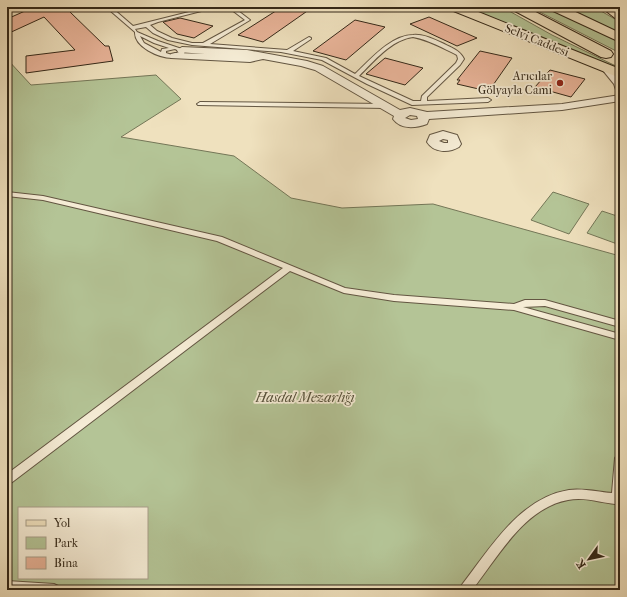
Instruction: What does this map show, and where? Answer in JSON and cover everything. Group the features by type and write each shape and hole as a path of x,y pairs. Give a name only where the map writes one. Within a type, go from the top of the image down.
{"main road":[{"name":"Selvi Caddesi","path":"455,7 614,61"},
{"name":"Selvi Caddesi","path":"517,7 614,61 620,74"},
{"path":"555,7 620,38"},
{"path":"607,7 620,15"}],"street":[{"path":"177,51 250,59 263,56 303,62 319,68 386,106 402,118 438,137 438,114"},
{"path":"402,118 404,112 412,111 420,113 423,116 562,106 620,97 619,83 614,61"}],"lane":[{"path":"108,7 137,32 177,51"},
{"path":"132,28 214,7"},
{"path":"203,45 248,20 230,7"},
{"path":"353,7 380,7"},
{"path":"146,25 155,32 170,39 203,45 289,51 324,59 412,103 488,100"},
{"path":"137,32 139,41 147,47 164,55 177,51"},
{"path":"356,76 402,37 414,36 424,38 459,54 461,59 458,64 424,97 424,103"},
{"path":"289,51 309,38"},
{"path":"164,55 163,52 166,49 177,51"},
{"path":"200,104 386,106"},
{"path":"7,194 43,198 219,239 344,290 394,298 514,307 620,337"},
{"path":"7,480 288,268"},
{"path":"514,307 525,303 545,303 620,324"},
{"path":"464,590 516,524 540,505 569,495 618,499 620,458"},
{"path":"7,587 54,590"}],"green space":[{"path":"502,7 552,35 620,68 618,69 467,8"},
{"path":"530,7 547,7 620,42 620,53"},
{"path":"566,7 594,7 620,22 620,33"},
{"name":"Hasdal Mezarlığı","path":"7,59 31,85 156,75 181,99 121,137 234,156 291,198 342,208 433,204 620,256 620,590 7,590"},
{"path":"553,192 589,204 569,234 531,220"},
{"path":"602,211 620,217 620,245 587,233"}],"building":[{"path":"34,7 67,7 63,9 69,11 105,46 109,46 113,61 26,73 26,56 75,50 44,17 7,34 7,19"},
{"path":"282,7 313,7 263,42 238,35"},
{"path":"429,17 477,38 457,46 410,24"},
{"path":"180,18 213,26 194,38 177,34 163,22"},
{"path":"355,20 385,27 346,60 313,51"},
{"path":"480,51 512,58 491,88 486,86 483,90 457,84 460,80 457,80"},
{"path":"385,58 423,68 405,85 366,74"},
{"name":"Arıcılar Gölyayla Cami","path":"550,70 585,79 571,97 535,87"}],"place":[{"name":"Arıcılar Gölyayla Cami","path":"560,83"}]}
